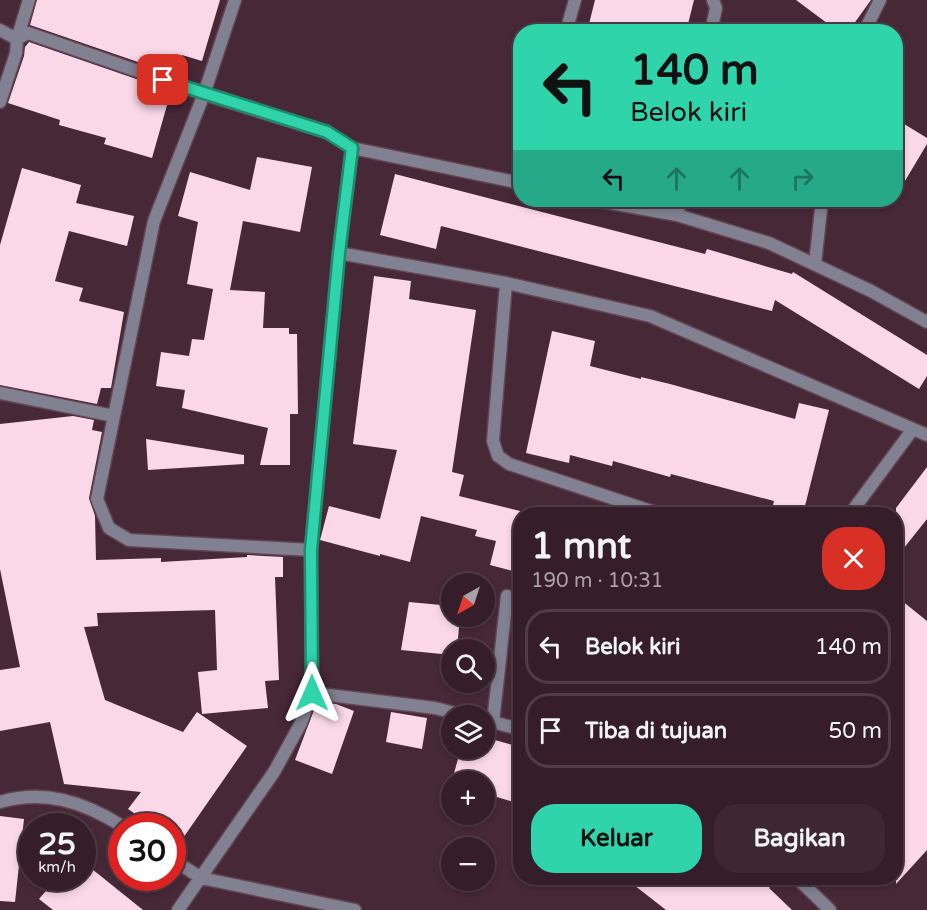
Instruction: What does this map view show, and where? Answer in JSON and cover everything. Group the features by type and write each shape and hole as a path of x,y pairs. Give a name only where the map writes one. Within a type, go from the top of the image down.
{"street":[{"path":"0,102 16,53 17,39 28,0"},
{"path":"235,0 204,94 154,221 97,499 109,528 129,540 311,550"},
{"path":"568,24 575,0"},
{"path":"713,0 716,8 713,24"},
{"path":"868,24 880,0"},
{"path":"0,30 17,39"},
{"path":"17,39 28,33 204,94 327,132 352,148 513,182"},
{"path":"178,910 274,772 301,723 312,693 311,550 339,253 352,148"},
{"path":"633,207 677,215 770,243 871,291 927,322"},
{"path":"677,215 679,207"},
{"path":"815,264 821,207"},
{"path":"339,253 506,283 650,316 927,435"},
{"path":"506,283 493,441 498,456 509,464 639,507"},
{"path":"0,393 114,416"},
{"path":"855,507 913,429"},
{"path":"491,705 507,596"},
{"path":"312,693 441,710"},
{"path":"495,723 513,727"},
{"path":"0,802 12,798 45,797 69,800 108,819"},
{"path":"186,868 201,878 355,910"},
{"path":"804,885 830,910"}],"building":[{"path":"37,0 220,0 202,61 182,55 176,75 30,25"},
{"path":"595,0 694,0 688,24 589,24"},
{"path":"796,0 871,0 854,24 828,24"},
{"path":"29,42 171,91 152,158 104,144 106,138 59,125 60,120 8,103 25,47"},
{"path":"903,123 927,138 927,144 903,184"},
{"path":"257,157 312,167 300,232 243,221 230,290 265,292 263,328 289,328 289,334 297,334 298,414 290,414 290,465 260,465 268,428 182,408 185,390 156,386 161,352 189,356 192,339 204,340 213,289 187,284 198,222 178,216 190,172 250,190"},
{"path":"22,168 81,185 76,203 134,216 127,246 69,231 55,281 83,288 79,301 124,312 111,388 101,388 97,404 0,385 0,245"},
{"path":"395,174 513,204 513,207 523,207 705,254 707,249 792,274 793,272 927,355 927,376 919,389 775,300 772,311 441,226 436,249 380,235"},
{"path":"374,276 411,281 409,299 476,310 452,472 464,475 459,496 513,509 513,571 490,565 496,541 475,536 477,530 421,516 410,562 320,540 329,506 380,519 397,450 353,444"},
{"path":"552,331 595,341 590,366 670,384 795,419 799,403 829,410 805,507 773,507 774,501 613,461 612,466 570,455 569,463 526,453"},
{"path":"73,416 94,420 92,430 102,432 89,498 95,516 96,560 161,558 161,562 247,557 247,555 283,557 283,577 275,577 279,680 265,681 268,708 202,714 198,672 217,670 215,610 97,613 98,626 84,627 105,700 183,732 197,712 247,746 186,834 186,813 134,813 128,809 141,792 64,784 50,722 0,731 0,670 20,667 0,569 0,424"},
{"path":"146,439 244,455 244,464 148,470"},
{"path":"927,467 927,519 903,549 903,507 897,507"},
{"path":"409,602 441,605 441,627 459,627 458,639 441,639 441,654 401,650"},
{"path":"903,602 927,621 927,850 903,876 903,763 905,760 903,758"},
{"path":"317,702 336,704 354,711 332,774 295,760"},
{"path":"391,712 427,718 422,749 386,742"},
{"path":"495,740 513,745 513,802 495,796 495,771 455,771 458,759 495,759"},
{"path":"0,816 18,818 18,874 15,902 0,901"},
{"path":"96,872 108,882 108,891 119,891 143,910 53,910 39,899 46,891 96,891"},
{"path":"634,885 772,885 769,888 792,910 666,910"}],"route":[{"path":"163,80 327,132 352,148 339,253 310,563 312,693"}]}
